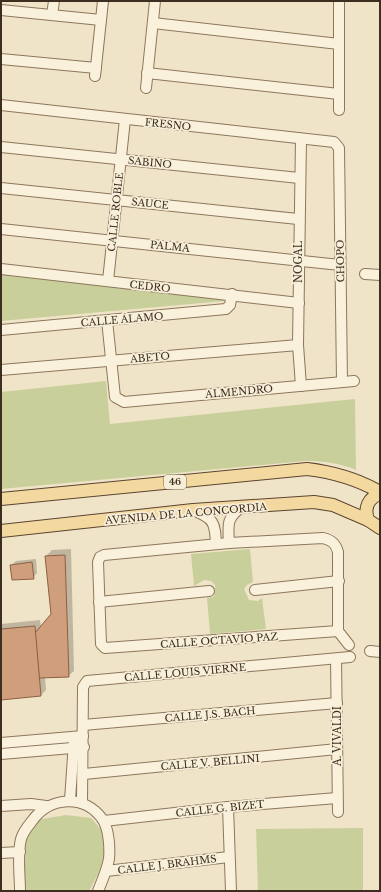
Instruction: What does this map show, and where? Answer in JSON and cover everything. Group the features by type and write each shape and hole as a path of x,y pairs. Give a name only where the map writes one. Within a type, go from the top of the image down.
{"main road":[{"name":"46","path":"1,499 308,469 335,474 357,481 380,493 371,499 368,504 366,515 368,520"},
{"name":"AVENIDA DE LA CONCORDIA","path":"1,531 193,510 314,502 333,505 368,520 380,529"}],"street":[{"path":"52,15 54,1"},
{"path":"1,59 96,72 103,1"},
{"path":"146,88 155,1"},
{"path":"339,1 339,110"},
{"path":"3,7 52,15 101,20"},
{"path":"153,23 339,44"},
{"path":"148,73 339,94"},
{"name":"FRESNO","path":"1,105 334,142"},
{"name":"CALLE ROBLE","path":"108,281 125,119"},
{"name":"NOGAL","path":"301,139 298,219 298,345 301,386"},
{"name":"CHOPO","path":"334,142 339,148 342,382"},
{"name":"SABINO","path":"1,147 299,178"},
{"name":"SAUCE","path":"1,188 298,219"},
{"name":"PALMA","path":"1,229 340,265"},
{"name":"CEDRO","path":"1,269 232,294 299,303"},
{"path":"365,274 380,275"},
{"name":"CALLE ÁLAMO","path":"1,330 226,309 230,305 232,294"},
{"path":"107,320 111,361"},
{"name":"ABETO","path":"1,370 298,345"},
{"name":"ALMENDRO","path":"111,361 115,397 124,402 354,381"},
{"path":"229,543 228,527 230,517 243,506"},
{"path":"193,510 210,518 214,523 216,544"},
{"path":"209,591 99,602 98,562 104,555 216,544 323,538 332,542 336,546 338,552 338,631 349,646"},
{"path":"255,590 339,581"},
{"name":"CALLE OCTAVIO PAZ","path":"99,602 101,644 105,648 338,631"},
{"name":"CALLE LOUIS VIERNE","path":"79,747 83,687 87,681 350,658"},
{"name":"A. VIVALDI","path":"336,659 338,812"},
{"name":"CALLE J.S. BACH","path":"1,743 80,732 337,703"},
{"path":"1,754 79,747"},
{"path":"79,747 84,774 82,803"},
{"path":"70,800 79,747"},
{"name":"CALLE V. BELLINI","path":"84,774 337,749"},
{"name":"CALLE G. BIZET","path":"104,822 228,807 337,798"},
{"path":"20,891 21,839 26,828 36,814 46,806 55,802 70,800 82,803 94,811 104,822 109,842 109,859 98,891"},
{"path":"1,806 31,804 46,806"},
{"path":"228,807 231,891"},
{"path":"1,853 20,852"},
{"name":"CALLE J. BRAHMS","path":"106,871 229,856"}],"green space":[{"path":"1,272 223,295 224,301 1,321"},
{"path":"106,381 110,424 355,399 356,470 331,463 305,461 1,489 1,392"},
{"path":"250,549 253,582 247,585 244,589 249,600 258,601 262,598 266,629 210,634 207,598 213,597 215,594 215,585 211,581 204,580 194,586 191,554"},
{"path":"66,815 91,818 104,833 106,859 89,891 24,891 26,840 36,820"},
{"path":"363,828 363,891 258,891 256,829"}],"building":[{"path":"65,555 69,677 39,678 35,633 51,614 45,556"},
{"path":"32,562 34,579 12,580 10,565"},
{"path":"35,626 41,696 1,700 1,629"}]}
